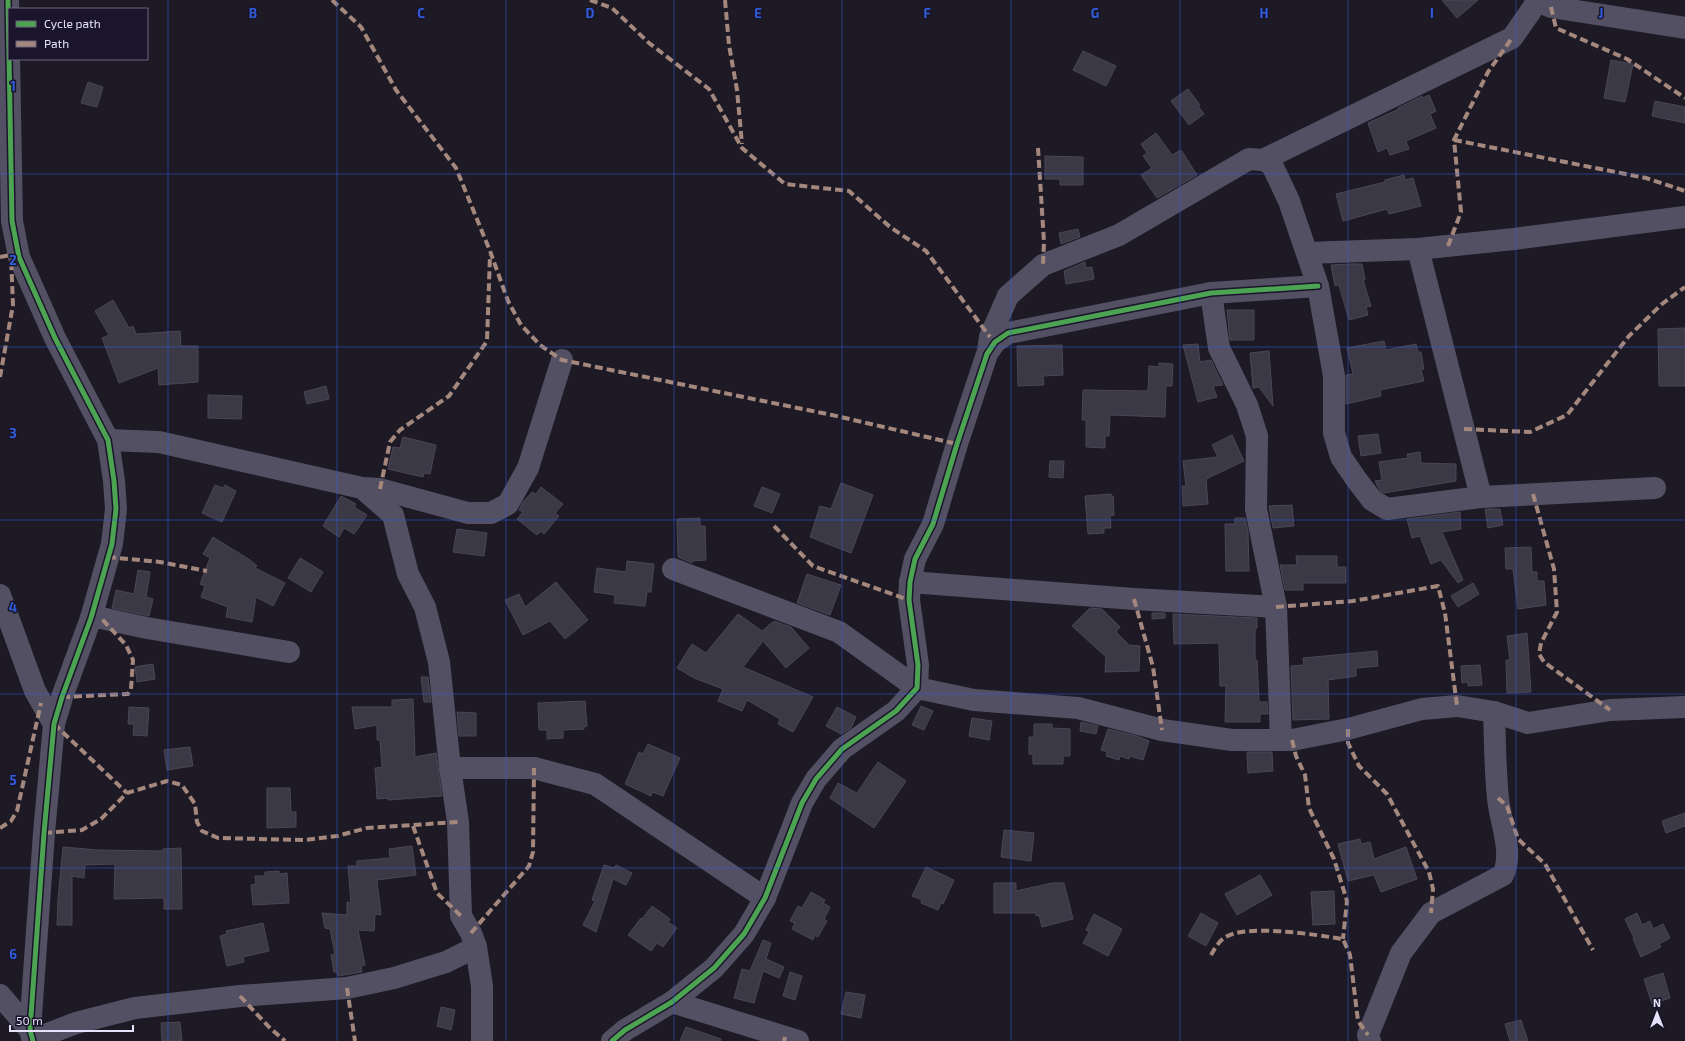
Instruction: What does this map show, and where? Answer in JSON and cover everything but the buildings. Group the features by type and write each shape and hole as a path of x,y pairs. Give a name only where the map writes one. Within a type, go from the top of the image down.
{"street":[{"path":"8,0 4,103 12,221 18,257 55,338 108,440 114,481 116,509 112,544 91,618 62,697 54,724 44,833 32,1037"},
{"path":"1263,160 1512,38 1536,1 1551,7 1685,28"},
{"path":"612,1041 625,1030 672,1002 714,968 744,934 765,898 802,803 816,779 842,749 896,711 917,688 918,665 909,600 910,582 915,559 933,524 957,444 987,354 990,336 1008,296 1043,265 1119,235 1249,159 1263,160 1272,165 1289,201 1318,286 1334,376 1334,433 1341,457 1372,500 1387,508 1481,497 1655,488"},
{"path":"1307,253 1418,249 1685,218"},
{"path":"1418,249 1481,497"},
{"path":"987,354 995,342 1008,333 1211,293 1318,286"},
{"path":"1211,293 1219,348 1247,405 1257,436 1256,509 1276,607 1281,740"},
{"path":"108,440 159,442 362,488 380,489 468,513 491,513 508,504 528,468 562,360"},
{"path":"362,488 393,515 408,574 425,607 439,662 450,768 458,822 461,916 471,933 476,947 482,986 482,1041"},
{"path":"672,569 839,632 917,688 974,700 1078,708 1162,730 1216,738 1232,740 1292,740 1348,729 1422,709 1456,706 1494,712 1528,723 1610,710 1685,707"},
{"path":"910,582 1134,599 1276,607"},
{"path":"0,595 35,691 54,724"},
{"path":"91,618 101,618 148,628 290,652"},
{"path":"1370,1041 1368,1035 1401,953 1431,913 1502,875 1507,867 1507,848 1498,798 1494,712"},
{"path":"450,768 534,768 595,784 765,898"},
{"path":"32,1037 76,1023 135,1008 240,996 347,988 394,978 446,962 476,947"},
{"path":"0,994 32,1037"},
{"path":"672,1002 798,1041"}],"marked path":[{"path":"332,0 361,27 396,90 456,168 490,251 508,301 521,325 540,345 562,360 832,415 957,444"},
{"path":"590,0 612,8 649,43 709,89 742,148 785,184 849,191 890,227 926,251 990,337"},
{"path":"725,0 729,45 737,90 742,144"},
{"path":"1551,7 1556,28 1627,59 1685,98"},
{"path":"1448,246 1461,212 1454,140 1488,72 1512,38"},
{"path":"1454,140 1646,178 1685,191"},
{"path":"1038,148 1044,242 1043,265"},
{"path":"0,257 11,255 15,256"},
{"path":"0,377 13,305 11,255"},
{"path":"380,489 390,442 400,430 449,396 487,341 490,255"},
{"path":"1464,429 1530,432 1567,415 1629,336 1662,304 1685,287"},
{"path":"1533,494 1554,569 1557,612 1541,643 1539,654 1544,662 1610,710"},
{"path":"774,526 813,566 909,600"},
{"path":"108,557 160,562 207,571"},
{"path":"1276,607 1353,601 1438,586 1445,613 1457,706"},
{"path":"1134,599 1153,667 1162,730"},
{"path":"62,697 128,694 131,689 133,660 126,645 101,618"},
{"path":"0,828 11,821 17,811 41,703"},
{"path":"54,724 127,793"},
{"path":"1348,729 1348,743 1359,766 1387,794 1429,872 1433,889 1431,913"},
{"path":"1292,740 1296,756 1305,775 1309,808 1334,859 1347,901 1343,939"},
{"path":"471,933 529,866 533,852 534,768"},
{"path":"44,833 82,830 101,819 127,793 167,781 182,785 195,804 197,822 202,831 218,838 305,840 337,836 367,828 458,822"},
{"path":"1498,798 1507,806 1518,839 1545,864 1593,950"},
{"path":"413,826 437,893 461,916"},
{"path":"1211,955 1222,939 1234,934 1248,931 1282,931 1343,939 1350,955 1358,1021 1368,1035"},
{"path":"347,988 355,1041"},
{"path":"240,996 269,1027 285,1041"},
{"path":"784,1041 785,1037"}],"cycle path":[{"path":"8,0 8,8"},
{"path":"9,60 12,221 19,257 55,338 108,440 114,481 116,509 112,544 91,618 62,697 54,724 44,833 30,1030 33,1041"},
{"path":"612,1041 625,1030 672,1002 714,968 744,934 765,898 802,803 816,779 842,749 896,711 917,688 918,665 909,600 910,582 915,559 933,524 957,444 987,354 995,342 1008,333 1211,293 1318,286"}]}
